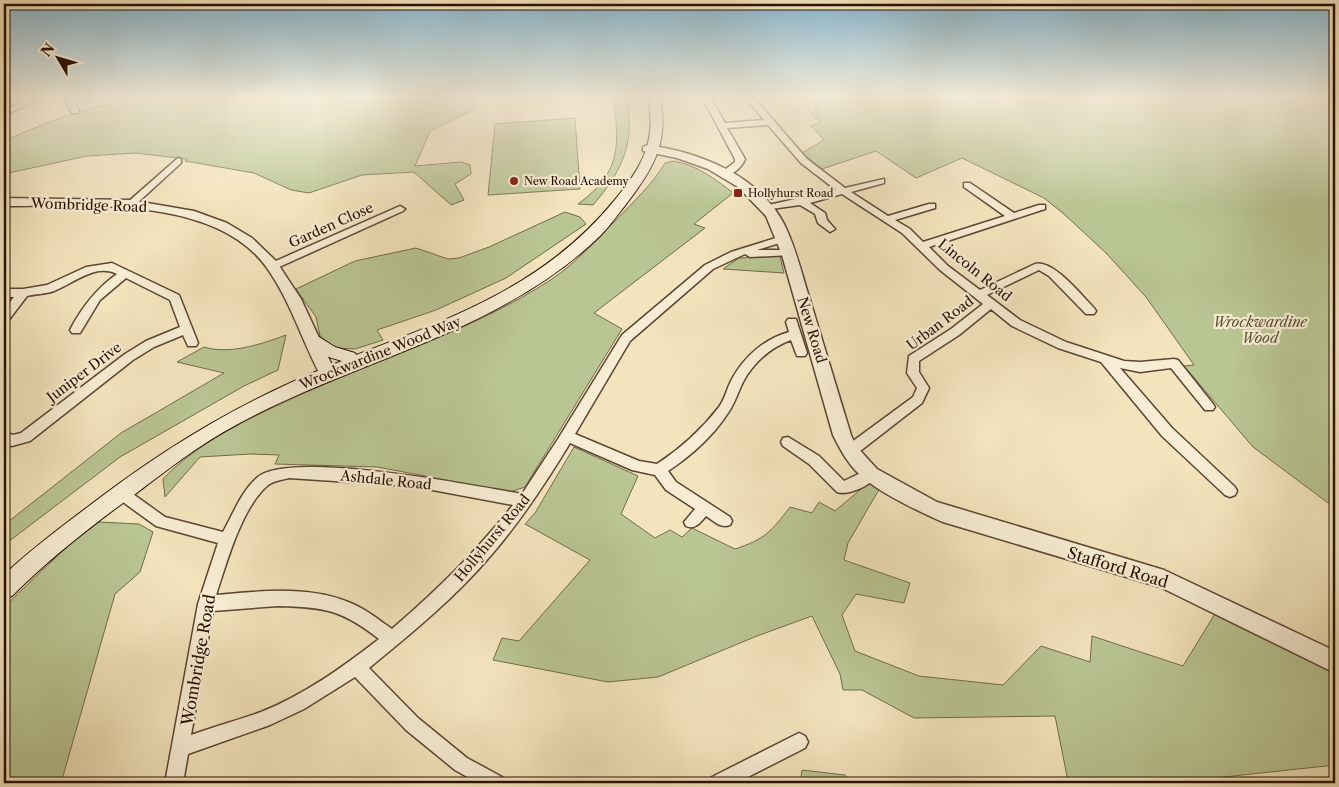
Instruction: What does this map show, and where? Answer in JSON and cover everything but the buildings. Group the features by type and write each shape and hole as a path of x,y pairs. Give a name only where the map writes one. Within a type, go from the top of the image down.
{"main road":[{"name":"Wrockwardine Wood Way","path":"4,589 34,559 121,493 222,424 349,357 462,313 521,284 580,238 622,194 650,149 651,134"},
{"name":"Wrockwardine Wood Way","path":"34,559 39,549 65,527 154,460 242,405 321,371 454,323 533,282 584,243 609,218 639,178 655,134"},
{"path":"313,341 329,351 349,357"}],"street":[{"path":"725,174 739,163 740,159 727,134"},
{"name":"Lincoln Road","path":"781,134 795,152 843,190 888,219 922,246 944,268 1016,323 1035,334 1105,359 1140,367 1174,364 1209,407"},
{"name":"New Road","path":"650,149 684,156 725,174 740,182 767,208 785,246 842,435 850,451 871,474 895,487"},
{"path":"131,204 178,161"},
{"path":"767,208 802,202 881,181"},
{"path":"967,185 1013,217"},
{"name":"Wombridge Road","path":"4,202 131,204 199,217 230,230 248,241 273,266 290,296 294,299 313,341 321,371"},
{"path":"802,202 820,213 822,221 830,229"},
{"path":"888,219 932,206"},
{"path":"922,246 1042,208"},
{"name":"Garden Close","path":"273,266 400,209"},
{"name":"Hollyhurst Road","path":"182,747 264,719 298,704 357,667 392,639 456,581 487,549 525,501 626,338 709,267 735,254 785,246"},
{"path":"980,294 1039,266 1053,273 1090,311"},
{"path":"4,293 23,293 50,288 90,269 112,268 175,298 192,344"},
{"path":"76,330 83,315 98,294 126,274"},
{"path":"4,318 23,293"},
{"name":"Wombridge Road","path":"290,296 288,302 321,371"},
{"name":"Urban Road","path":"850,451 918,400 923,388 913,373 913,359 955,332 991,303"},
{"path":"792,322 801,353"},
{"name":"Juniper Drive","path":"4,437 12,441 25,437 129,357 150,344 186,329"},
{"path":"567,436 637,466 659,470 678,458 722,412 745,368 769,345 785,337 796,336"},
{"path":"1105,359 1167,432 1214,483 1230,491"},
{"path":"788,442 814,460 842,488 855,484 871,474"},
{"path":"659,470 671,486 725,521"},
{"name":"Ashdale Road","path":"252,493 264,480 289,472 411,480 525,501"},
{"name":"Stafford Road","path":"895,487 910,497 950,516 1164,579 1335,662"},
{"path":"121,493 161,522 227,539"},
{"name":"Wombridge Road","path":"174,783 182,747 206,604 227,539 252,493"},
{"path":"691,522 704,509"},
{"path":"206,604 265,599 329,604 361,616 392,639"},
{"path":"357,667 412,724 461,764 496,783"},
{"path":"718,783 799,742"}],"green space":[{"path":"21,134 429,134 415,166 461,162 470,165 471,174 455,184 464,200 451,205 414,172 362,175 309,193 291,190 254,173 185,161 187,159 135,153 87,156 4,174 4,141"},
{"path":"494,134 576,134 580,189 488,195"},
{"path":"617,134 629,134 624,155 612,180 593,205 578,204 603,181 610,169"},
{"name":"Wrockwardine Wood","path":"818,134 1335,134 1335,508 1253,447 1184,366 1194,365 1146,297 1107,254 1044,198 962,158 916,178 876,151 822,169 802,153 824,140"},
{"path":"674,161 705,173 733,193 694,224 705,228 594,313 622,329 525,487 510,492 377,467 275,464 279,455 250,454 200,457 165,497 163,479 191,454 223,433 291,399 457,330 521,298 552,279 578,259 616,220 649,186 665,163"},
{"path":"565,212 580,217 586,224 506,278 436,310 377,330 383,340 355,349 335,348 320,336 316,317 296,289 355,261 416,248 448,259 459,258 489,247"},
{"path":"780,256 784,273 723,269 739,258"},
{"path":"286,335 278,370 244,386 120,457 4,545 4,525 121,433 224,373 177,362 204,347 224,350 235,349 256,345"},
{"path":"574,447 638,476 621,514 655,538 670,530 682,537 692,528 735,549 754,542 767,534 790,507 812,513 819,502 835,511 872,480 881,486 848,543 844,560 910,583 904,603 856,594 842,615 855,651 919,676 1003,685 1041,646 1090,662 1092,636 1183,666 1216,612 1335,674 1335,765 1169,783 1061,783 1068,781 1055,716 914,718 862,690 843,690 840,674 812,616 757,636 658,677 608,682 493,660 502,638 519,641 590,560 525,524 535,513"},
{"path":"99,522 139,524 153,532 140,572 115,594 61,783 4,783 4,607 75,539"},
{"path":"802,770 845,775 850,783 800,783"}],"place":[{"name":"New Road Academy","path":"514,181"},
{"name":"Hollyhurst Road","path":"738,193"}]}
